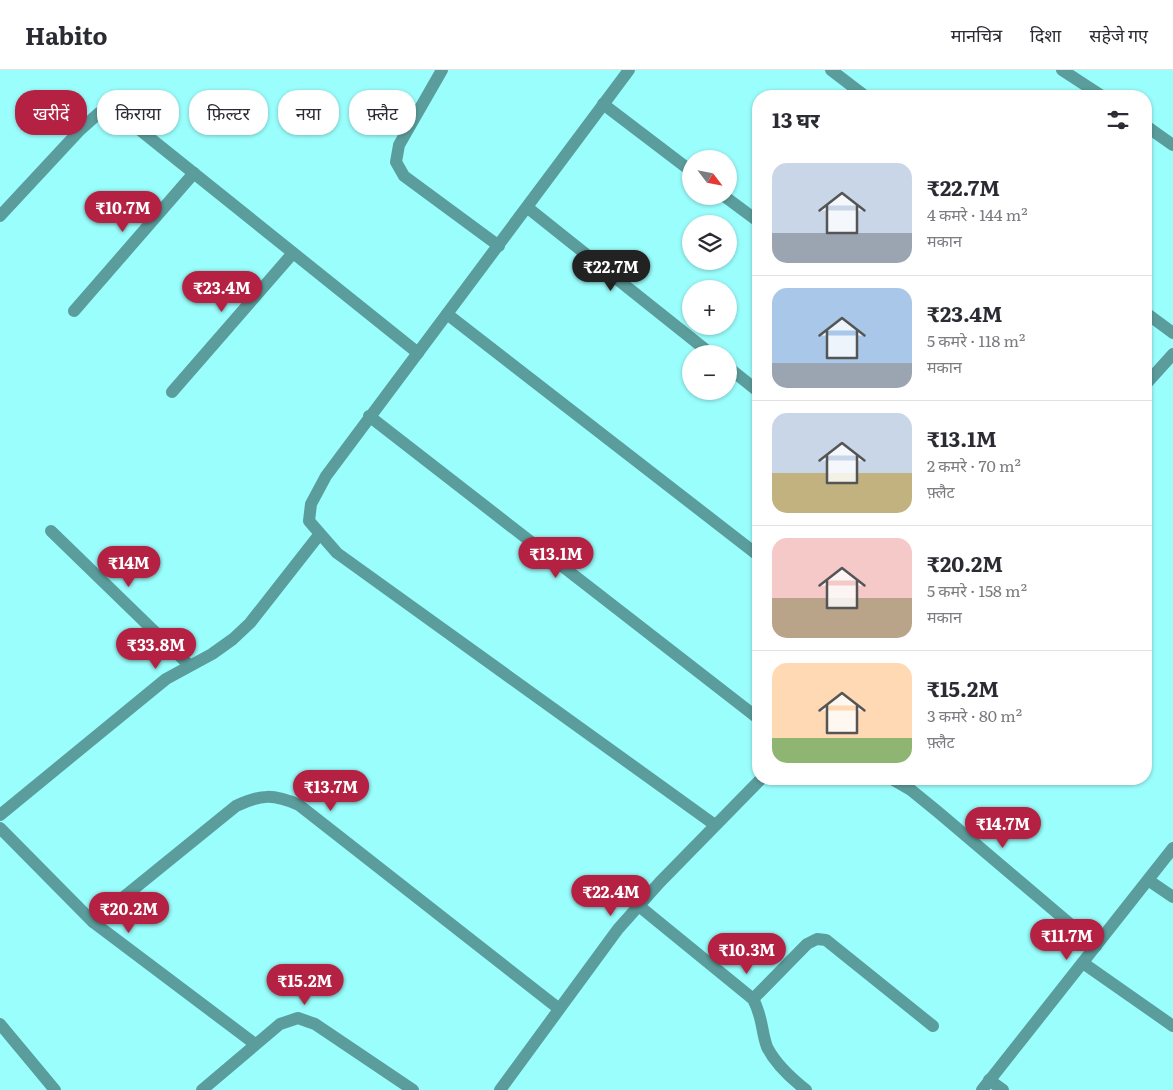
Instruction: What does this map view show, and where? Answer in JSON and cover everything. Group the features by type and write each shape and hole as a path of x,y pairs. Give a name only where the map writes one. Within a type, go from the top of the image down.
{"street":[{"path":"442,70 399,145 396,162 404,176 499,246"},
{"path":"628,70 528,208 369,416 326,476 311,504 309,521 319,535 345,559 715,825"},
{"path":"831,70 857,90"},
{"path":"1062,70 1093,90"},
{"path":"604,104 682,164"},
{"path":"0,216 80,130 99,113 114,113 130,122 418,353"},
{"path":"1152,130 1173,145"},
{"path":"74,311 194,173"},
{"path":"736,205 752,217"},
{"path":"528,208 700,345"},
{"path":"172,392 294,253"},
{"path":"447,314 752,551"},
{"path":"1152,317 1173,333"},
{"path":"1152,377 1173,354"},
{"path":"737,374 752,386"},
{"path":"369,416 752,714"},
{"path":"51,531 189,665"},
{"path":"0,815 166,680 189,665 212,654 233,639 250,623 319,535"},
{"path":"500,1090 558,1008 618,929 755,785"},
{"path":"902,785 938,812 1096,946"},
{"path":"93,922 236,806 257,796 282,797 299,805 558,1008"},
{"path":"0,828 93,922 121,945 255,1044"},
{"path":"1004,1090 985,1085 1173,848"},
{"path":"1148,880 1173,897"},
{"path":"639,906 753,999 761,1013 767,1046 777,1062 806,1090"},
{"path":"753,999 807,944 817,939 826,940 934,1026"},
{"path":"1082,963 1173,1026"},
{"path":"202,1090 280,1024 298,1018 315,1024 413,1090"},
{"path":"0,1024 55,1090"}]}
